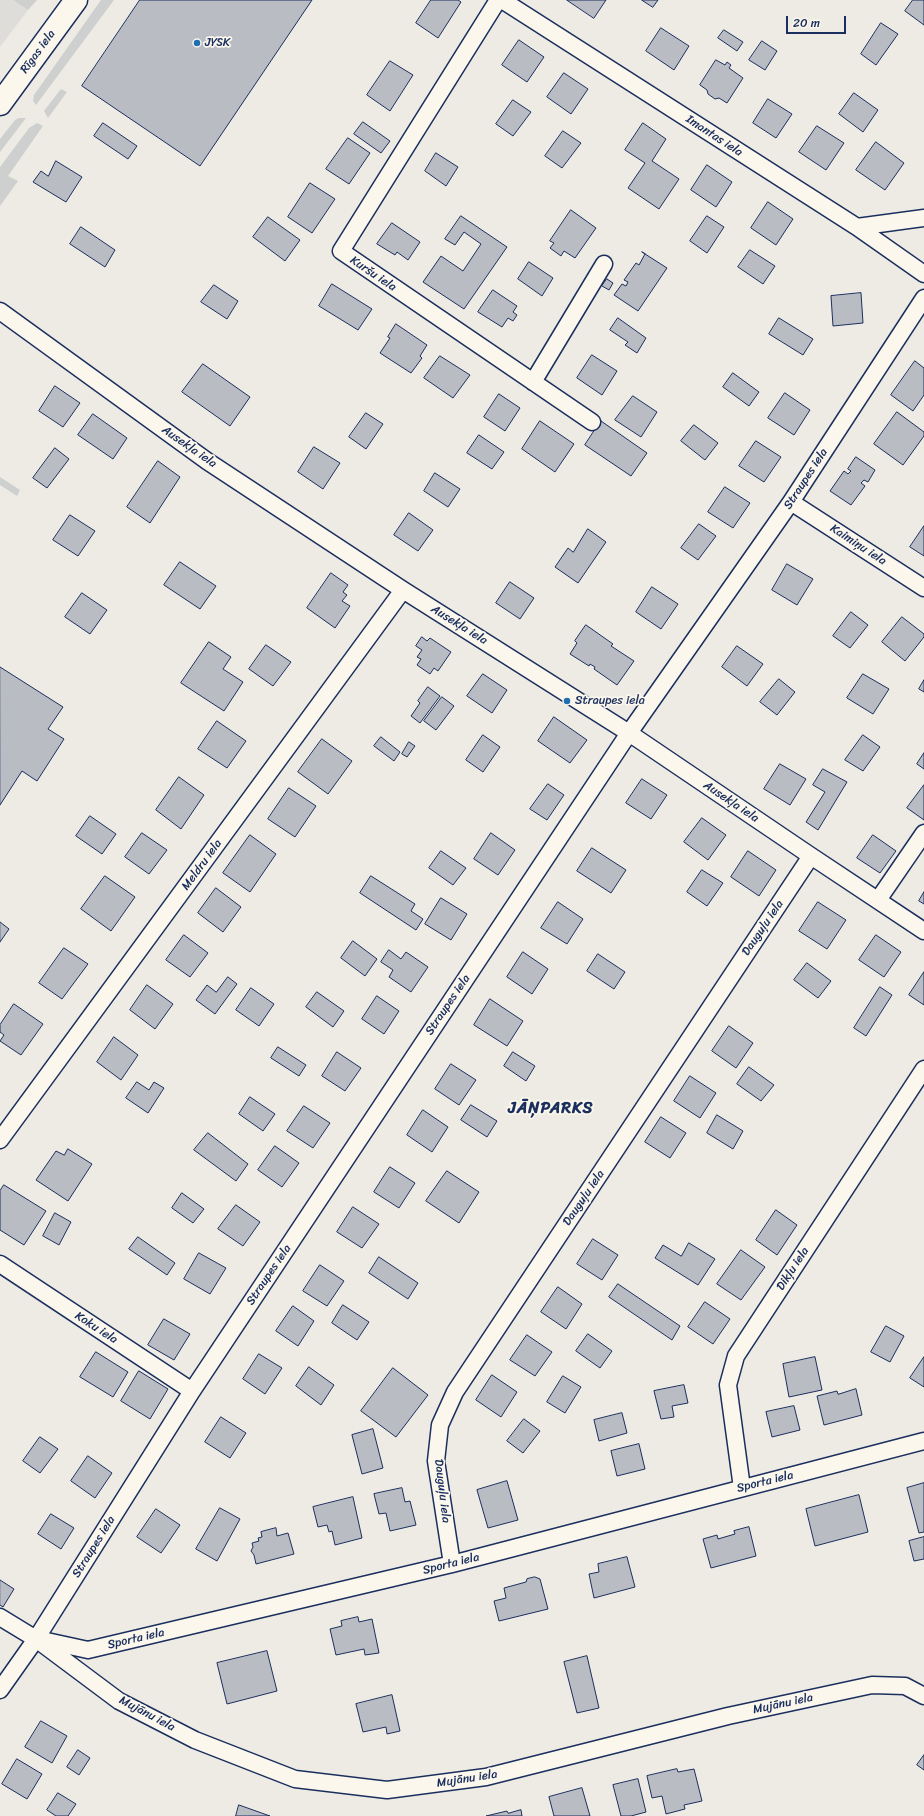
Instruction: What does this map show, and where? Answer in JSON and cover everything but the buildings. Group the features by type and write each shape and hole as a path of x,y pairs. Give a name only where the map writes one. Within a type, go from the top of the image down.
{"main road":[{"name":"Rīgas iela","path":"0,104 76,0"}],"street":[{"name":"Kuršu iela","path":"498,0 340,251 592,422"},
{"name":"Imantas iela","path":"502,0 856,227 924,274"},
{"path":"856,227 924,218"},
{"path":"533,382 604,264"},
{"name":"Straupes iela","path":"36,1639 192,1391 629,733 791,502 924,298"},
{"name":"Ausekļa iela","path":"0,311 207,461 403,590 629,733 924,931"},
{"name":"Kaimiņu iela","path":"791,502 924,588"},
{"name":"Meldru iela","path":"0,1140 403,590"},
{"path":"878,900 924,833"},
{"name":"Dauguļu iela","path":"452,1564 436,1461 440,1425 455,1392 811,856"},
{"name":"Dikļu iela","path":"742,1488 728,1385 736,1356 924,1070"},
{"name":"Koku iela","path":"0,1264 192,1391"},
{"name":"Sporta iela","path":"36,1639 88,1650 452,1564 924,1440"},
{"path":"0,1618 36,1639 0,1690"},
{"name":"Mujānu iela","path":"36,1639 119,1701 195,1740 295,1779 387,1790 486,1778 728,1716 872,1685 905,1686 924,1696"}],"shaded area":[{"path":"0,0 13,0 28,10 0,47"},
{"path":"13,0 37,0 28,10"},
{"path":"101,0 114,0 36,105 33,101 34,95"},
{"path":"61,89 67,92 48,118 44,111"},
{"path":"19,118 26,118 0,152 0,139 15,120"},
{"path":"37,123 43,126 8,176 18,181 0,206 0,167 29,128"},
{"path":"0,477 20,490 17,496 0,485"}],"place":[{"name":"JYSK","path":"197,43"},
{"name":"Straupes iela","path":"567,701"}],"district":[{"name":"JĀŅPARKS","path":"551,1109"}]}
